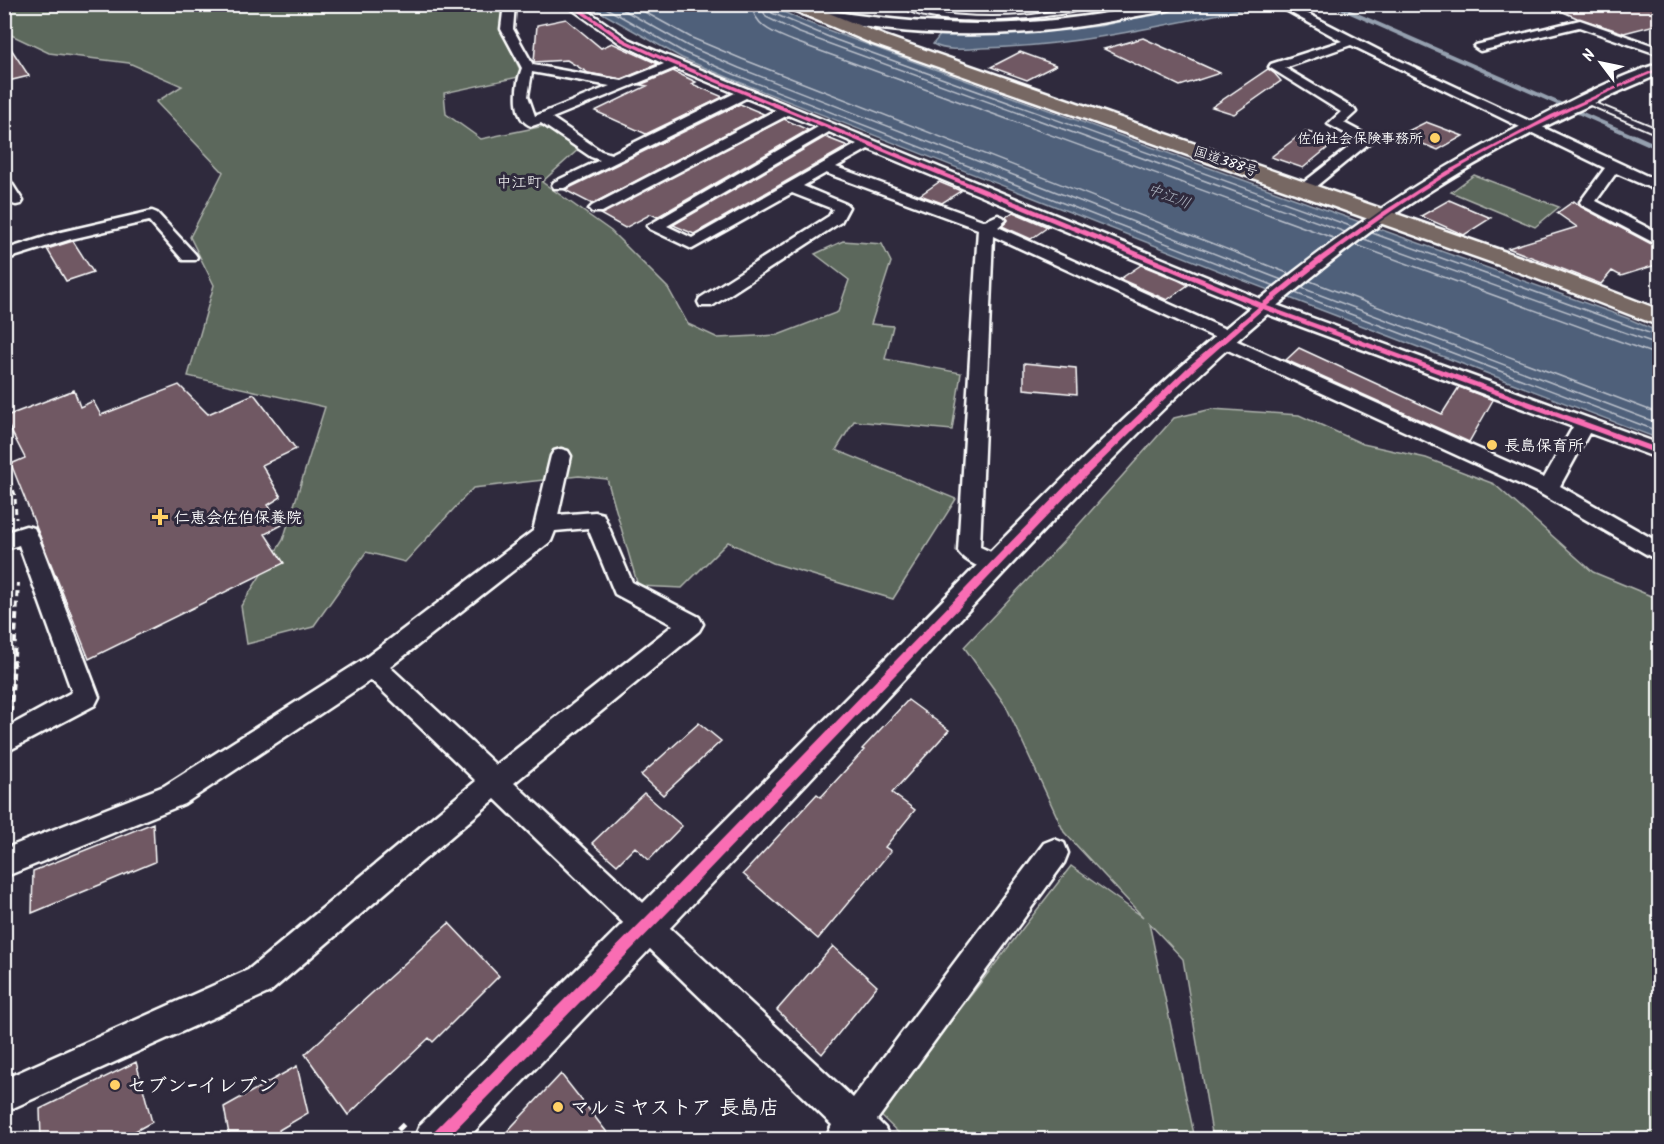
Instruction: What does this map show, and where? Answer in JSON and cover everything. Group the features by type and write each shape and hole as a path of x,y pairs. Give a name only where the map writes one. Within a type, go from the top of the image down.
{"highway":[{"name":"国道388号","path":"799,8 911,51 1304,189 1377,218 1535,270 1659,319"}],"street":[{"path":"510,4 507,29 528,68"},
{"path":"570,4 624,41 674,64 1019,206 1659,452"},
{"path":"799,8 857,21 986,30 1046,27 1173,4"},
{"path":"1280,4 1350,42 1659,188"},
{"path":"1479,47 1580,23 1659,52"},
{"path":"911,51 921,27"},
{"path":"1304,189 1367,140 1335,124 1349,112 1275,67 1350,42"},
{"path":"528,68 520,85 523,106 532,122 674,64"},
{"path":"528,68 621,84"},
{"path":"435,1140 648,924 1096,459 1267,302 1377,218 1530,127 1659,68"},
{"path":"559,186 746,93"},
{"path":"597,210 787,110"},
{"path":"543,118 596,154 612,159"},
{"path":"828,127 655,226 692,244 868,143"},
{"path":"1614,166 1587,202 1659,241"},
{"path":"825,168 986,227 1548,489 1659,554"},
{"path":"4,182 16,201"},
{"path":"706,302 836,219 841,207 790,187"},
{"path":"986,227 1019,206"},
{"path":"4,255 67,235 152,216 189,257"},
{"path":"986,227 969,551 996,564"},
{"path":"1548,489 1584,424"},
{"path":"5,863 174,795 373,666 543,535 561,456"},
{"path":"4,1096 259,981 495,782 691,624 623,588 595,520 545,524"},
{"path":"7,741 86,697 26,534 11,539"},
{"path":"373,666 648,924 857,1134 1054,853"}],"lane":[{"path":"936,4 913,11 934,16 1006,19 1065,13 1098,4"},
{"path":"1107,4 1125,14"},
{"path":"1575,106 1659,134"}],"path":[{"path":"4,465 15,495 11,539 19,572 7,741 4,897"}],"green space":[{"path":"4,5 515,5 501,30 523,76 444,93 446,114 481,139 549,125 581,147 542,182 611,231 668,288 688,324 718,338 778,335 838,312 849,280 815,254 843,241 882,244 891,262 871,324 893,326 885,359 961,373 952,430 854,421 836,450 956,499 893,599 773,563 728,542 682,588 638,586 607,479 579,476 473,488 405,562 366,552 313,627 247,644 241,606 283,540 325,407 188,376 214,285 190,237 223,172 156,102 182,86 129,63 49,53 5,32"},
{"path":"1474,175 1559,207 1535,227 1451,192"},
{"path":"1212,409 1299,415 1363,444 1426,458 1494,484 1593,572 1651,596 1659,588 1659,1139 1213,1139 1183,959 1149,923 1195,1139 905,1139 879,1114 1071,866 1143,917 1064,832 1006,706 964,647 1065,540 1174,418"}],"water":[{"path":"1200,4 1263,5 1089,39 957,49 938,47 933,44 941,34 1038,32 1100,26"},
{"name":"中江川","path":"588,5 769,5 801,20 901,57 1627,318 1659,332 1659,439 1245,281 734,80 682,58"}],"building":[{"path":"1545,4 1659,4 1659,24 1624,33 1577,18"},
{"path":"566,19 601,48 612,43 658,64 622,79 588,73 567,60 534,62 537,25"},
{"path":"4,38 29,76 4,82"},
{"path":"1143,38 1220,73 1180,86 1104,49"},
{"path":"1020,52 1056,65 1027,80 991,67"},
{"path":"1268,69 1281,81 1234,114 1212,107"},
{"path":"673,71 696,82 692,84 723,97 646,134 595,111 647,86 640,85"},
{"path":"740,104 764,114 592,204 565,190"},
{"path":"784,119 808,130 657,217 651,214 625,228 600,214"},
{"path":"1426,122 1463,136 1438,150 1400,135"},
{"path":"1305,131 1336,141 1303,168 1271,157"},
{"path":"825,137 848,146 694,234 673,225"},
{"path":"939,182 961,191 942,203 920,195"},
{"path":"1449,200 1491,218 1464,235 1421,216"},
{"path":"1574,201 1581,207 1659,248 1659,264 1621,276 1612,271 1601,284 1508,248 1577,227 1557,213"},
{"path":"1013,212 1048,227 1031,239 1002,226 1008,220 1006,217"},
{"path":"73,241 93,272 66,281 47,249"},
{"path":"1141,265 1188,285 1167,300 1120,279"},
{"path":"1299,348 1442,414 1459,387 1493,400 1469,442 1286,360"},
{"path":"1024,363 1076,368 1077,394 1024,389"},
{"path":"179,385 208,414 254,394 296,449 262,465 281,497 268,505 282,525 265,534 284,563 89,659 11,464 25,458 4,417 74,390 80,407 93,401 101,415"},
{"path":"908,700 949,730 892,793 915,810 885,847 891,851 818,939 743,874 817,794 821,797"},
{"path":"699,723 721,741 663,795 641,775"},
{"path":"644,793 682,826 649,860 635,847 617,865 592,843"},
{"path":"153,823 155,862 32,913 33,871"},
{"path":"449,923 499,976 433,1042 429,1038 348,1115 305,1054"},
{"path":"833,946 877,986 822,1054 777,1010"},
{"name":"セブン-イレブン","path":"136,1062 152,1122 119,1140 41,1140 40,1109"},
{"path":"297,1066 308,1113 279,1130 281,1140 230,1140 224,1107"},
{"name":"マルミヤストア 長島店","path":"561,1074 613,1140 499,1140"}],"waterway":[{"path":"1332,4 1637,138"},
{"path":"1633,136 1660,148"}],"cycle path":[{"path":"570,4 624,41 661,58 1262,306 1660,452"},
{"path":"435,1140 670,902 1131,425 1253,314 1317,262 1383,214 1449,172 1553,116 1660,68"}],"place":[{"name":"佐伯社会保険事務所","path":"1435,138"},
{"name":"長島保育所","path":"1492,445"},
{"name":"仁恵会佐伯保養院","path":"160,517"},
{"name":"セブン-イレブン","path":"115,1085"},
{"name":"マルミヤストア 長島店","path":"558,1107"}],"district":[{"name":"中江町","path":"519,182"}]}
